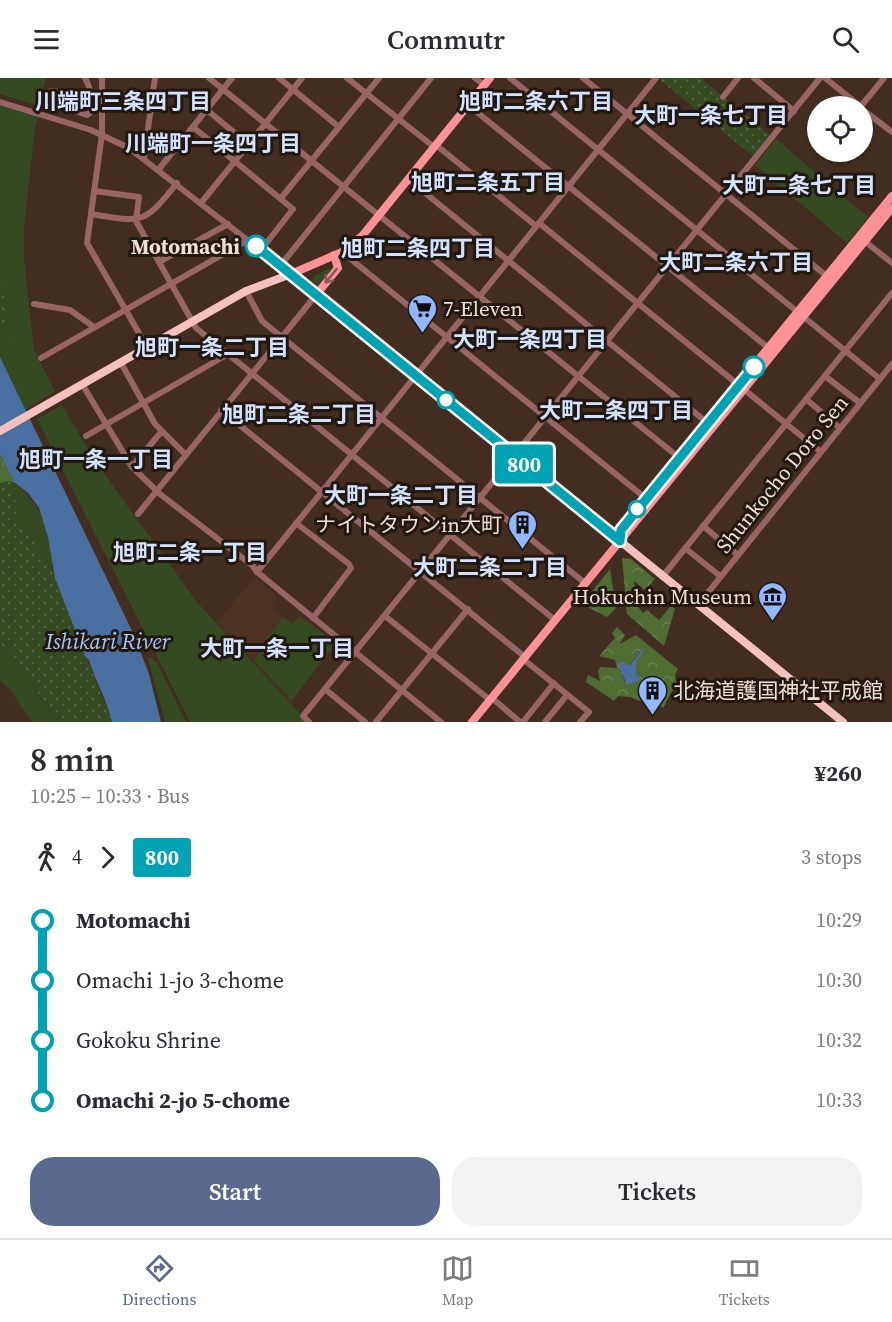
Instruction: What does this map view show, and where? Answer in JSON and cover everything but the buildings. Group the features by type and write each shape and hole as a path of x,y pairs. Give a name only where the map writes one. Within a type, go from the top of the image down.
{"highway":[{"path":"0,431 246,291 291,274 843,722"}],"main road":[{"path":"291,274 342,252 363,235 490,78"},
{"path":"472,722 620,541 621,530 649,501 862,239 892,196"},
{"path":"862,239 892,208"},
{"path":"316,295 338,268 334,255"}],"street":[{"path":"85,78 92,90 90,112 87,115 48,102 51,91 91,95"},
{"path":"102,78 102,134 87,243 147,347"},
{"path":"144,158 155,78"},
{"path":"209,78 682,460"},
{"path":"159,169 232,78"},
{"path":"279,78 339,127"},
{"path":"201,203 302,78"},
{"path":"347,78 537,224 821,452"},
{"path":"281,198 379,78"},
{"path":"280,266 431,78"},
{"path":"475,78 484,85"},
{"path":"510,78 880,379"},
{"path":"583,78 830,278"},
{"path":"257,572 656,78"},
{"path":"723,97 738,78"},
{"path":"754,78 794,111"},
{"path":"309,722 303,716 820,78"},
{"path":"825,78 847,96"},
{"path":"870,96 884,78"},
{"path":"0,102 102,134 144,158 291,274"},
{"path":"468,105 772,350"},
{"path":"207,110 248,144"},
{"path":"873,117 892,132"},
{"path":"193,127 293,209 261,250"},
{"path":"408,180 711,426"},
{"path":"91,214 136,221 156,209 177,183"},
{"path":"94,190 139,197 136,221 196,328 555,620"},
{"path":"159,262 228,224"},
{"path":"862,239 892,263"},
{"path":"41,358 248,240"},
{"path":"342,252 649,501"},
{"path":"246,291 262,321 585,583"},
{"path":"663,577 892,293"},
{"path":"138,514 156,489 316,295"},
{"path":"34,304 70,310 94,327"},
{"path":"86,436 228,354"},
{"path":"121,363 161,432 185,454"},
{"name":"Shunkocho Doro Sen","path":"698,605 892,364"},
{"path":"825,376 860,403"},
{"path":"82,384 132,467 441,722"},
{"path":"806,399 840,428"},
{"path":"221,410 468,609 589,712 580,722"},
{"path":"132,467 161,432"},
{"path":"296,523 349,564 351,568 313,618"},
{"path":"703,526 738,555"},
{"path":"686,548 720,576"},
{"path":"376,722 468,609"},
{"path":"385,616 518,721 554,683"},
{"path":"325,689 366,722"},
{"path":"545,722 567,694"}],"shaded area":[{"path":"255,577 278,597 271,606 292,623 300,615 337,643 291,702 217,622"}],"green space":[{"path":"0,78 46,78 39,106 0,94"},
{"path":"662,78 701,78 772,137 754,157 660,80"},
{"path":"0,102 40,113 35,126 24,228 24,258 34,350 55,391 25,410 0,357"},
{"path":"776,139 868,217 847,243 755,165"},
{"path":"334,266 318,286 312,281 314,276"},
{"path":"0,269 10,341 0,317"},
{"path":"62,405 95,461 197,602 308,722 190,722 37,419"},
{"path":"0,454 14,482 0,483"},
{"path":"14,482 31,500 43,520 50,544 52,569 17,517"},
{"path":"14,482 17,517 52,569 104,702 110,709 112,722 58,722 9,650 0,646 0,483"},
{"path":"622,558 631,559 655,579 645,590 634,581 637,606 643,613 647,610 659,620 671,606 675,609 664,646 627,614"},
{"path":"610,569 616,608 607,617 582,604"},
{"path":"283,617 293,625 300,617 336,643 292,700 254,661 266,645 264,641"},
{"path":"617,627 625,635 620,644 636,635 678,669 675,675 677,688 672,691 663,708 649,695 640,701 618,696 614,701 586,682 588,675 600,681 598,671 600,667 617,668 615,660 599,656 615,638 612,633","holes":["645,646 642,655 636,660 636,673 641,680 625,682 622,674"]},
{"path":"0,646 9,650 58,722 32,722 8,687 0,680"},
{"path":"147,655 158,664 186,722 165,722"}],"water":[{"name":"Ishikari River","path":"0,357 133,633 149,674 161,722 112,722 105,699 89,660 85,656 55,578 48,537 39,508 28,493 14,482 0,454"},
{"path":"645,646 642,655 636,661 636,673 641,680 627,685 617,662 630,665"}],"bus line":[{"name":"800","path":"256,246 620,541 621,530 754,367"}],"place":[{"name":"Motomachi","path":"256,246"},
{"name":"7-Eleven","path":"422,334"},
{"name":"ナイトタウンin大町","path":"523,550"},
{"name":"Hokuchin Museum","path":"773,622"},
{"name":"北海道護国神社平成館","path":"652,716"}],"district":[{"name":"川端町三条四丁目","path":"123,101"},
{"name":"旭町二条六丁目","path":"536,101"},
{"name":"大町一条七丁目","path":"711,115"},
{"name":"川端町一条四丁目","path":"213,143"},
{"name":"旭町二条五丁目","path":"488,182"},
{"name":"大町二条七丁目","path":"799,185"},
{"name":"旭町二条四丁目","path":"418,248"},
{"name":"大町二条六丁目","path":"736,262"},
{"name":"大町一条四丁目","path":"530,339"},
{"name":"旭町一条二丁目","path":"212,347"},
{"name":"大町二条四丁目","path":"616,410"},
{"name":"旭町二条二丁目","path":"299,414"},
{"name":"旭町一条一丁目","path":"96,459"},
{"name":"大町一条二丁目","path":"401,495"},
{"name":"旭町二条一丁目","path":"190,552"},
{"name":"大町二条二丁目","path":"490,567"},
{"name":"大町一条一丁目","path":"277,648"}]}
